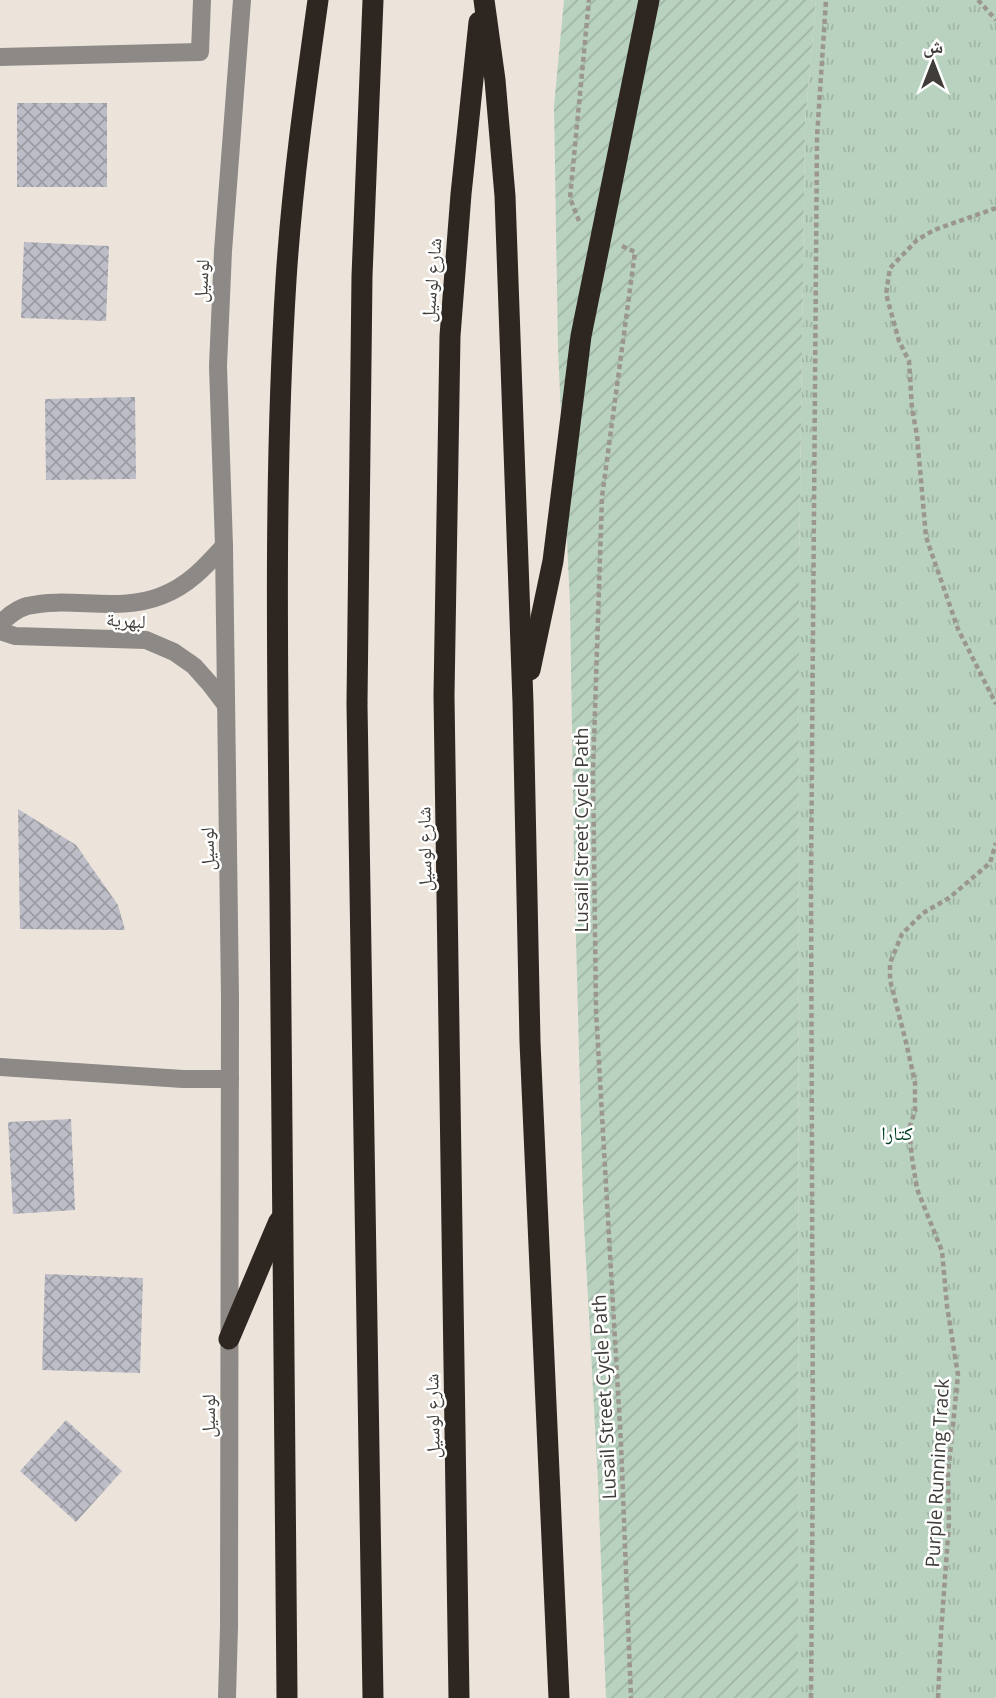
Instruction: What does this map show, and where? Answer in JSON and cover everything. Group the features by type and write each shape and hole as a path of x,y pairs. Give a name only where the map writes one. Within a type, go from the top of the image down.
{"highway":[{"path":"287,1698 278,625 281,371 293,196 318,0"},
{"path":"373,0 362,276 356,704 373,1698"},
{"path":"483,0 495,80 505,196 523,703 530,1042 559,1698"},
{"name":"شارع لوسيل","path":"459,1698 444,696 450,336 461,194 483,0"},
{"path":"523,703 553,561 581,336 649,0"},
{"path":"229,1339 283,1213"},
{"path":"556,1618 571,1698"}],"street":[{"path":"0,57 200,52 202,0"},
{"name":"لوسيل","path":"226,1698 229,1627 230,1080 224,545 218,366 224,237 242,0"},
{"name":"لبهرية","path":"0,624 25,606 53,603 126,604 161,596 202,571 224,545"},
{"name":"لبهرية","path":"0,631 15,636 146,640 174,652 194,666 226,705"},
{"path":"0,1067 183,1080 230,1080"}],"path":[{"name":"Lusail Street Cycle Path","path":"589,0 570,198 581,226 635,252 602,497 593,771 596,1011 621,1444 631,1698"},
{"path":"811,1698 811,867 816,231 817,137 826,0"},
{"path":"978,0 996,20"},
{"path":"996,208 934,230 917,240 890,268 886,294 899,341 909,361 926,537 958,629 996,704"},
{"name":"Purple Running Track","path":"938,1698 949,1522 948,1474 958,1375 942,1251 917,1189 909,1129 915,1111 915,1082 890,980 890,963 902,934 923,913 949,898 990,863 996,843"}],"green space":[{"path":"564,0 816,0 805,123 799,568 798,1698 606,1698 598,1481 583,1206 570,604 558,350 554,106"},
{"name":"كتارا","path":"816,0 996,0 996,1698 798,1698 799,568 805,123"}],"building":[{"path":"17,103 107,103 107,187 17,187"},
{"path":"24,242 109,246 106,321 21,318"},
{"path":"135,397 136,479 46,480 45,399"},
{"path":"18,809 76,845 118,905 125,930 20,929"},
{"path":"71,1119 75,1210 13,1214 8,1122"},
{"path":"45,1274 143,1278 140,1373 42,1370"},
{"path":"66,1420 122,1471 76,1522 20,1471"}]}
